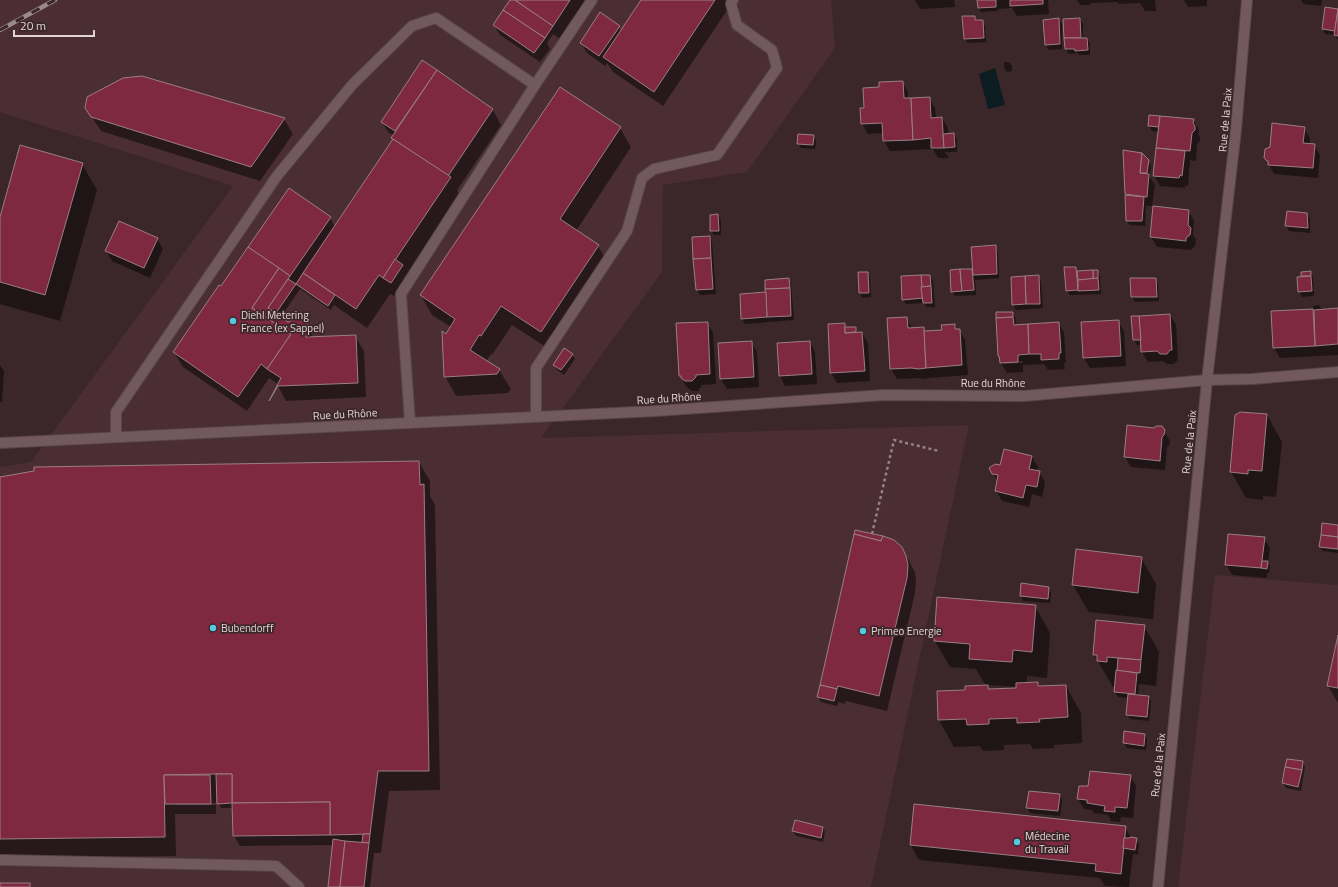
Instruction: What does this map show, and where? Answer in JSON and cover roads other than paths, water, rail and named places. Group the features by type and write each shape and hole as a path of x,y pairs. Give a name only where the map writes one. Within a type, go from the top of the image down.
{"street":[{"path":"410,423 401,294 535,85 592,0"},
{"path":"536,417 536,368 627,231 642,178 654,169 717,155 777,68 772,50 737,25 732,4 733,0"},
{"name":"Rue de la Paix","path":"1158,887 1207,380 1236,130 1247,0"},
{"path":"116,437 116,412 277,176 352,85 412,26 436,18 535,85"},
{"name":"Rue du Rhône","path":"0,443 536,417 884,395 1024,396 1207,380 1252,379 1338,372"},
{"path":"0,860 276,866 299,887"}],"railway":[{"path":"0,30 55,0"}],"place":[{"name":"Diehl Metering France (ex Sappel)","path":"233,321"},
{"name":"Bubendorff","path":"213,628"},
{"name":"Primeo Energie","path":"863,631"},
{"name":"Médecine du Travail","path":"1017,842"}]}
